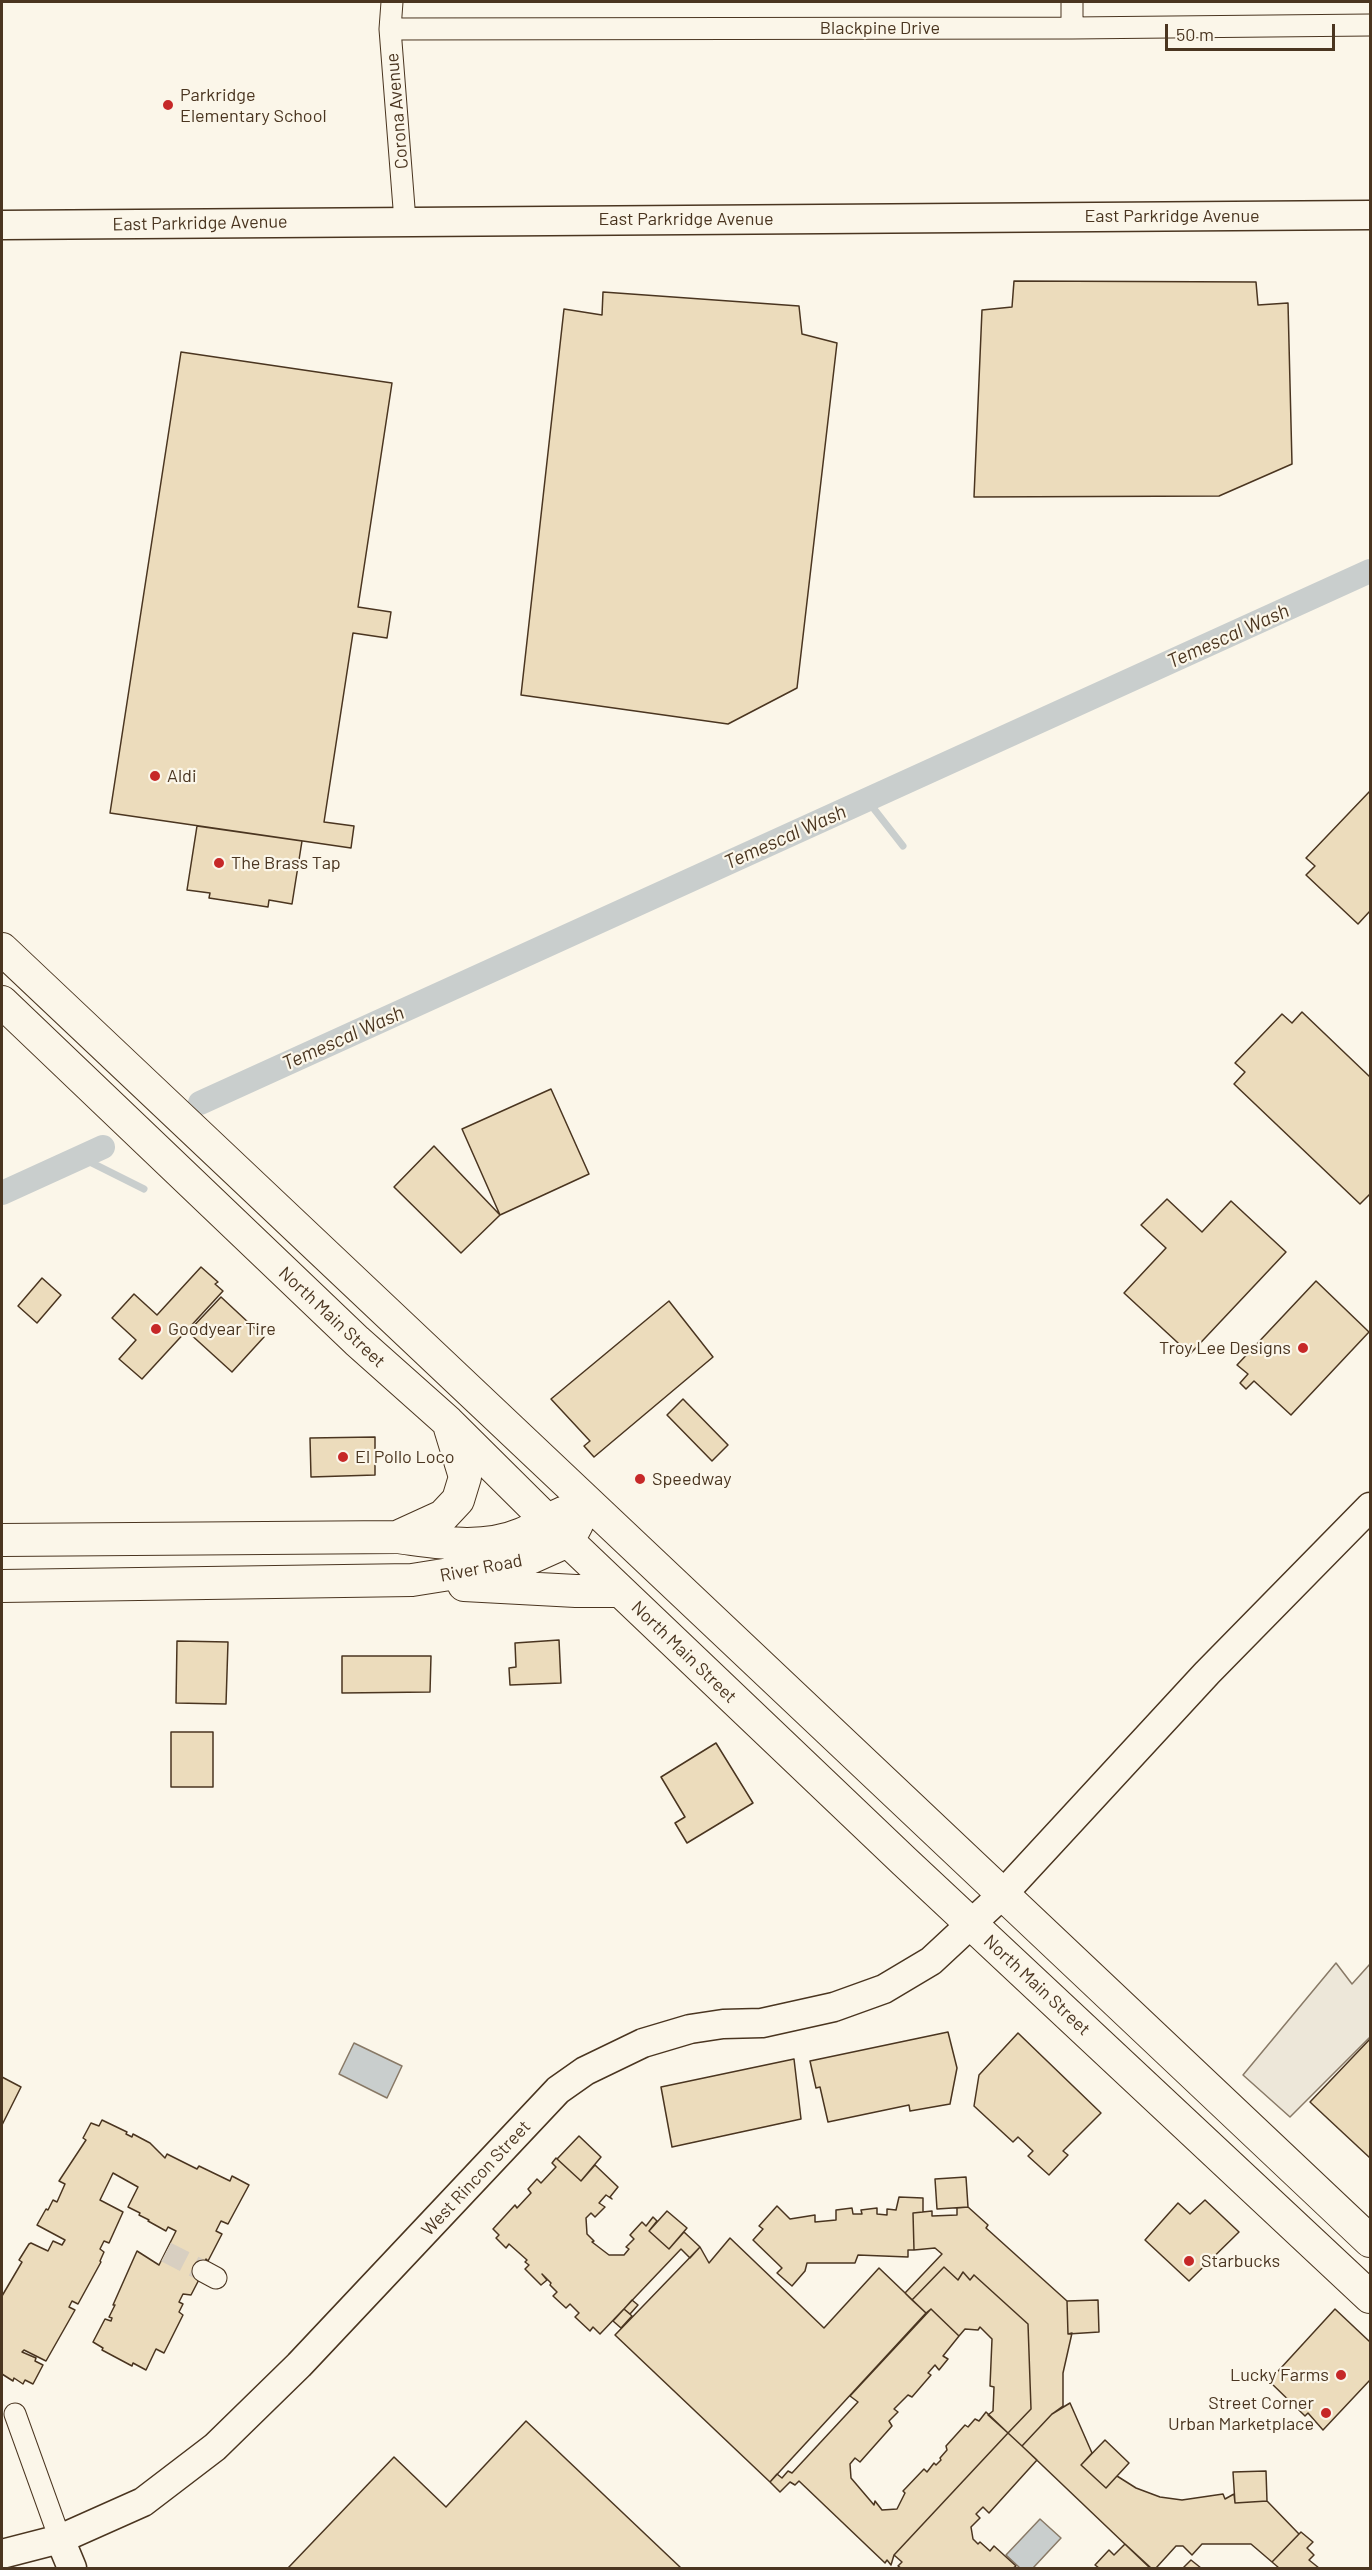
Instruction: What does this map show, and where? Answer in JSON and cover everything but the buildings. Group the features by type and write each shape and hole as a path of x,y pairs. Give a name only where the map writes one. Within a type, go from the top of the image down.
{"main road":[{"path":"2,949 1371,2241"},
{"name":"North Main Street","path":"2,1002 357,1341 448,1422 620,1591 1371,2298"},
{"path":"397,1537 443,1516 459,1500 465,1477 448,1422"},
{"name":"River Road","path":"2,1586 412,1580 519,1563 589,1502"},
{"name":"River Road","path":"2,1540 397,1537 451,1544 497,1541 521,1534 557,1531"},
{"path":"2,1562 55,1558 86,1540"},
{"path":"412,1580 576,1591 620,1591"}],"street":[{"name":"Corona Avenue","path":"392,2 390,29 405,221"},
{"path":"1072,2 1072,28"},
{"name":"Blackpine Drive","path":"390,29 1371,25"},
{"name":"East Parkridge Avenue","path":"2,225 1371,215"},
{"name":"West Rincon Street","path":"2,2554 60,2539 143,2502 215,2447 307,2357 558,2090 585,2071 643,2043 690,2029 791,2018 858,2000 884,1989 924,1965 1002,1895 1207,1672 1371,1507"},
{"path":"15,2414 72,2568"}],"shaded area":[{"path":"1336,1963 1352,1984 1370,1964 1370,2037 1290,2117 1243,2075"},
{"path":"354,2043 402,2066 387,2098 339,2074"},
{"path":"1040,2519 1061,2538 1033,2568 1020,2568 1006,2555"}],"waterway":[{"name":"Temescal Wash","path":"200,1103 1370,571"},
{"path":"867,800 903,846"},
{"name":"Temescal Wash","path":"2,1193 103,1147"},
{"path":"80,1157 144,1189"}],"tunnel":[{"path":"166,2252 203,2271"}],"place":[{"name":"Parkridge Elementary School","path":"168,105"},
{"name":"Aldi","path":"155,776"},
{"name":"The Brass Tap","path":"219,863"},
{"name":"Goodyear Tire","path":"156,1329"},
{"name":"Troy Lee Designs","path":"1303,1348"},
{"name":"El Pollo Loco","path":"343,1457"},
{"name":"Speedway","path":"640,1479"},
{"name":"Starbucks","path":"1189,2261"},
{"name":"Lucky Farms","path":"1341,2375"},
{"name":"Street Corner Urban Marketplace","path":"1326,2413"}]}
